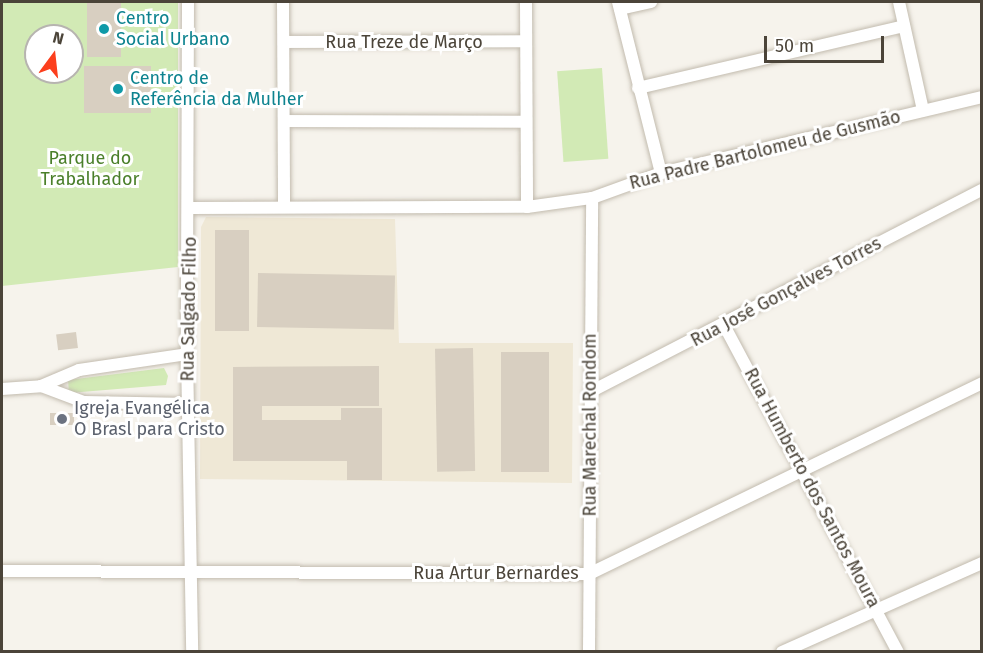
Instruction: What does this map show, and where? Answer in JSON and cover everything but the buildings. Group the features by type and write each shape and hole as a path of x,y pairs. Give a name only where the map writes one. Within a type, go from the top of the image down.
{"street":[{"name":"Rua Salgado Filho","path":"188,2 190,208 187,354 192,651"},
{"path":"283,2 284,207"},
{"path":"526,2 524,122 527,207"},
{"path":"651,2 619,5 661,173"},
{"path":"898,2 923,111"},
{"path":"638,88 904,26"},
{"name":"Rua Treze de Março","path":"284,42 524,41"},
{"name":"Rua Padre Bartolomeu de Gusmão","path":"190,208 527,207 592,198 661,173 981,97"},
{"path":"284,122 524,122"},
{"name":"Rua José Gonçalves Torres","path":"590,392 724,325 981,189"},
{"name":"Rua Marechal Rondom","path":"589,651 592,198"},
{"name":"Rua Humberto dos Santos Moura","path":"724,325 805,472 898,651"},
{"path":"2,389 41,386 79,370 187,354"},
{"name":"Rua Artur Bernardes","path":"2,571 589,574 805,472 981,383"},
{"path":"41,386 84,402 188,404"},
{"path":"782,651 876,607 981,563"}],"shaded area":[{"path":"206,217 395,219 399,343 573,343 572,483 200,479 201,227"}],"green space":[{"name":"Parque do Trabalhador","path":"2,2 178,2 178,267 2,286"},
{"path":"602,68 608,159 563,162 557,71"},
{"path":"164,368 168,376 166,385 69,393 68,380"}],"place":[{"name":"Centro Social Urbano","path":"104,29"},
{"name":"Centro de Referência da Mulher","path":"118,89"},
{"name":"Igreja Evangélica O Brasl para Cristo","path":"62,419"}]}
